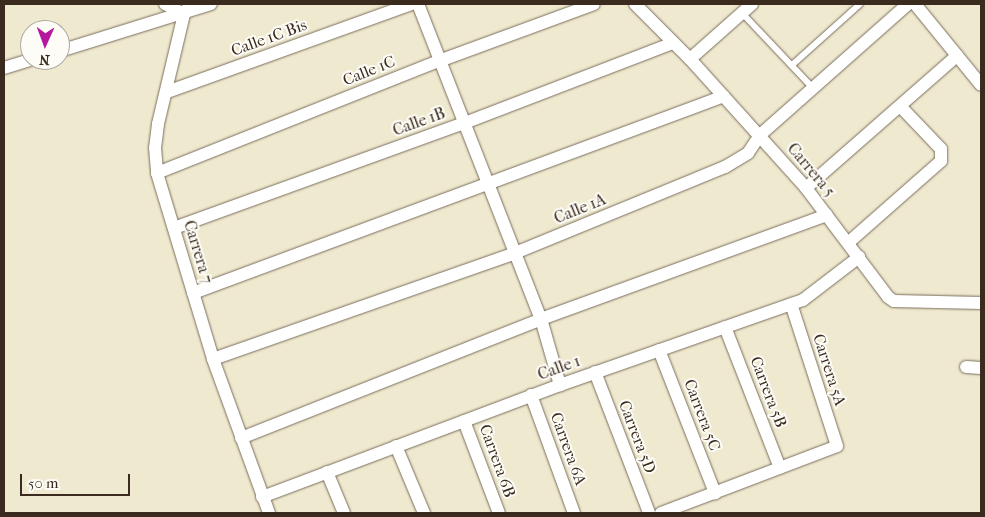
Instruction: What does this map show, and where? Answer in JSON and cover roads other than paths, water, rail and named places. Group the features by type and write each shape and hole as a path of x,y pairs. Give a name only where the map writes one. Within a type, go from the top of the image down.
{"street":[{"path":"165,4 187,9"},
{"path":"70,48 187,9 211,4"},
{"name":"Calle 1C Bis","path":"167,92 411,4"},
{"path":"418,4 462,124 541,319 560,384"},
{"name":"Calle 1C","path":"157,173 439,61 594,4"},
{"name":"Carrera 5","path":"635,4 690,59 760,135 806,188 849,242 883,290 894,301 981,303"},
{"name":"Calle 1A","path":"213,359 515,253 725,167 748,153 760,135 908,4"},
{"path":"915,4 981,85"},
{"path":"690,59 749,6"},
{"name":"Carrera 7","path":"187,9 155,148 157,173 213,359 269,513"},
{"name":"Calle 1B","path":"174,228 462,124 673,44"},
{"path":"806,188 957,56"},
{"path":"4,68 20,63"},
{"path":"193,293 487,186 724,96"},
{"path":"849,242 941,161 941,149 900,106"},
{"path":"241,438 541,319 827,215"},
{"name":"Calle 1","path":"262,497 560,384 803,300 861,260"},
{"name":"Carrera 5A","path":"780,468 837,446 791,304"},
{"name":"Carrera 5B","path":"725,327 780,468"},
{"name":"Carrera 5C","path":"659,350 715,493"},
{"path":"966,367 981,368"},
{"name":"Carrera 5D","path":"595,372 649,513"},
{"name":"Carrera 6A","path":"531,396 574,513"},
{"name":"Carrera 6B","path":"464,421 499,513"},
{"path":"396,446 424,513"},
{"path":"661,513 780,468"},
{"path":"327,472 344,513"}],"lane":[{"path":"792,65 860,4"},
{"path":"749,6 792,65 813,88"}]}
